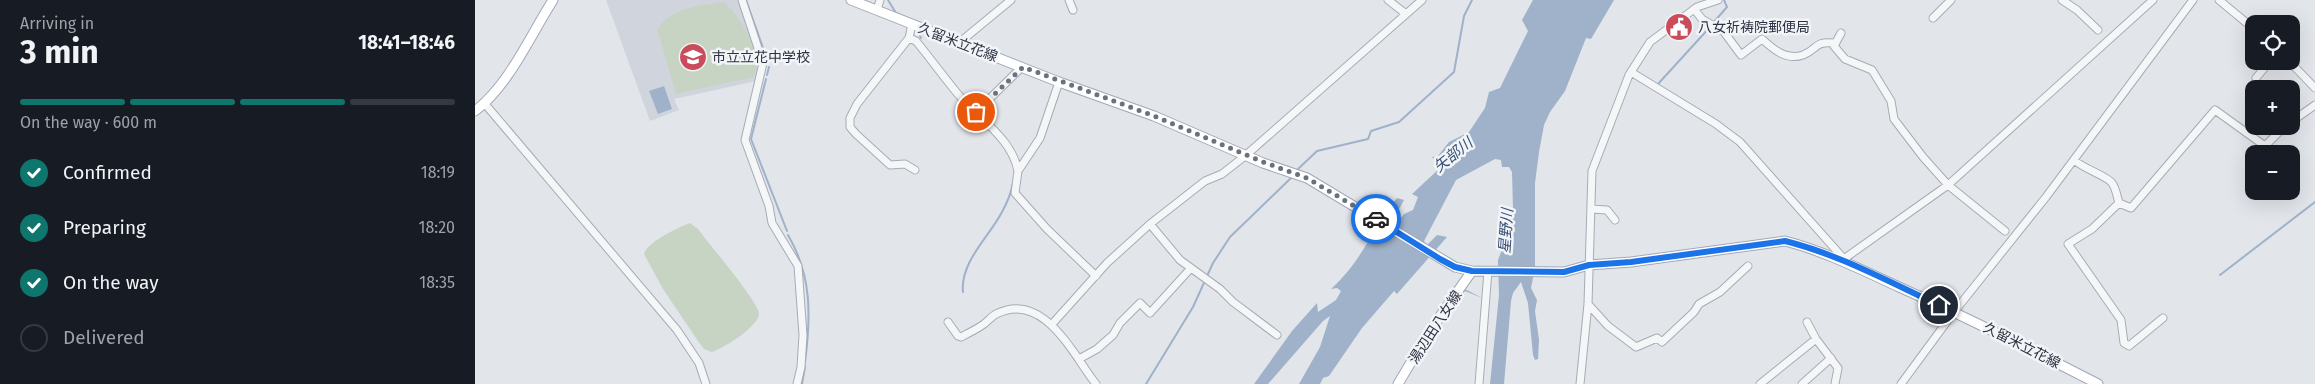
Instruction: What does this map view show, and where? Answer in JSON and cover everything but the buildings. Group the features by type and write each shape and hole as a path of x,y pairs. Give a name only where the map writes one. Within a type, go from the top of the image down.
{"main road":[{"path":"475,111 485,104 508,78 529,38 553,0"},
{"name":"久留米立花線","path":"851,0 1059,82 1154,116 1245,156 1307,178 1455,267 1472,271 1564,272 1589,265 1631,262 1785,241 1802,245 1842,260 1954,312 2098,384"},
{"name":"湯辺田八女線","path":"1398,384 1429,332 1472,271"}],"street":[{"path":"742,0 763,63 745,140 769,206 772,223 798,266 803,335 801,367 797,384"},
{"path":"877,10 880,0"},
{"path":"960,42 1011,0"},
{"path":"1069,0 1073,10"},
{"path":"1388,0 1406,14"},
{"path":"1053,323 1096,276 1150,224 1205,181 1222,174 1245,156 1422,0"},
{"path":"1580,384 1588,304 1593,171 1631,72 1650,42 1694,8 1718,0"},
{"path":"1933,18 1951,0"},
{"path":"2062,0 2077,10 2098,30"},
{"path":"1631,72 1716,124 1740,142 1842,260 1948,185 2153,0"},
{"path":"1901,384 1954,312 2074,160 2193,0"},
{"path":"2219,0 2245,22"},
{"path":"1694,8 1702,19 1724,32 1741,55 1761,39 1781,54 1802,55 1822,42 1835,44"},
{"path":"912,24 909,38 857,104 850,118 850,127 890,165 905,164 915,170"},
{"path":"1841,33 1835,44 1836,50 1845,59 1872,70 1891,101 1894,119 1948,185 2005,231"},
{"path":"909,38 916,41 958,94 1010,149 1018,171"},
{"path":"976,112 1023,67"},
{"path":"2256,78 2263,70"},
{"path":"2298,70 2315,88"},
{"path":"1059,82 1040,138 1018,171 1015,193 1047,229 1096,276"},
{"path":"485,104 677,330 699,364 706,384"},
{"path":"2300,116 2315,105"},
{"path":"2074,160 2083,168 2104,176 2113,184 2119,203 2131,208 2215,110 2245,132"},
{"path":"2250,135 2265,146 2276,135"},
{"path":"2119,203 2092,230 2068,244 2121,320 2122,339 2129,349 2163,318"},
{"path":"1591,209 1607,210 1615,220"},
{"path":"1150,224 1180,260 1205,280 1220,289 1233,302 1277,335"},
{"path":"1588,304 1608,326 1636,347 1657,338 1662,342 1688,318 1699,304 1720,292 1748,266"},
{"path":"1079,359 1097,349 1113,335 1120,324 1140,303 1150,313 1191,268"},
{"path":"1479,384 1490,271"},
{"path":"948,322 958,336 961,337 984,324 996,314 1019,309 1032,312 1053,323 1096,384"},
{"path":"1807,322 1816,339 1838,368 1835,384"},
{"path":"1760,384 1772,381 1816,339"},
{"path":"1802,384 1831,358"}],"shaded area":[{"name":"市立立花中学校","path":"606,0 740,0 761,61 756,81 674,99 679,110 650,121"}],"green space":[{"path":"723,2 737,16 749,37 756,59 756,69 753,77 676,94 657,29 664,21 678,12"},
{"path":"690,223 698,229 742,286 757,307 759,314 747,331 732,342 712,352 704,349 700,344 663,289 644,254 646,249 657,240 671,231"}],"water":[{"name":"矢部川","path":"1533,0 1614,0 1591,39 1586,38 1565,91 1550,112 1544,125 1535,183 1535,268 1531,288 1537,300 1535,311 1539,340 1538,359 1535,360 1533,355 1528,303 1521,282 1513,293 1511,301 1504,384 1490,384 1499,295 1498,260 1513,208 1512,172 1509,167 1502,167 1501,160 1495,159 1456,180 1424,241 1427,245 1437,235 1447,237 1397,294 1394,291 1362,328 1329,376 1323,378 1320,384 1299,384 1320,347 1330,316 1323,321 1268,384 1254,384 1292,331 1317,303 1318,312 1336,300 1341,291 1337,288 1331,289 1359,257 1397,198 1404,200 1392,222 1396,224 1404,214 1413,210 1418,197 1412,194 1441,167 1432,157 1438,156 1449,142 1469,132 1485,108 1489,92 1500,88 1528,31 1522,20"},
{"path":"664,86 672,109 658,114 649,91"},
{"path":"1465,289 1482,298 1465,291 1437,330 1440,332 1424,353 1438,333 1434,331"}],"waterway":[{"path":"746,0 768,62"},
{"path":"888,0 896,13 913,21"},
{"path":"1297,170 1317,151 1368,139 1371,131 1399,122 1454,72 1464,16 1472,0"},
{"path":"1713,23 1727,7 1724,0"},
{"path":"1658,84 1710,27"},
{"path":"767,75 769,67"},
{"path":"766,79 751,139 787,231"},
{"path":"1146,384 1193,307 1213,263 1230,237 1293,176"},
{"path":"963,292 966,270 1002,212 1009,198 1013,183"},
{"path":"2220,275 2315,202"},
{"path":"788,235 796,250 806,281 809,312 805,362"},
{"path":"802,384 805,367"}],"way so far":[{"path":"976,112 1023,67 1154,116 1211,139 1245,156 1307,178 1376,219"}],"place":[{"name":"八女祈祷院郵便局","path":"1679,27"},
{"name":"市立立花中学校","path":"693,57"}],"route":[{"path":"1376,219 1440,259 1455,267 1472,271 1569,272 1589,265 1631,262 1785,241 1802,245 1939,305"}],"water label":[{"name":"星野川","path":"1506,231"}]}
